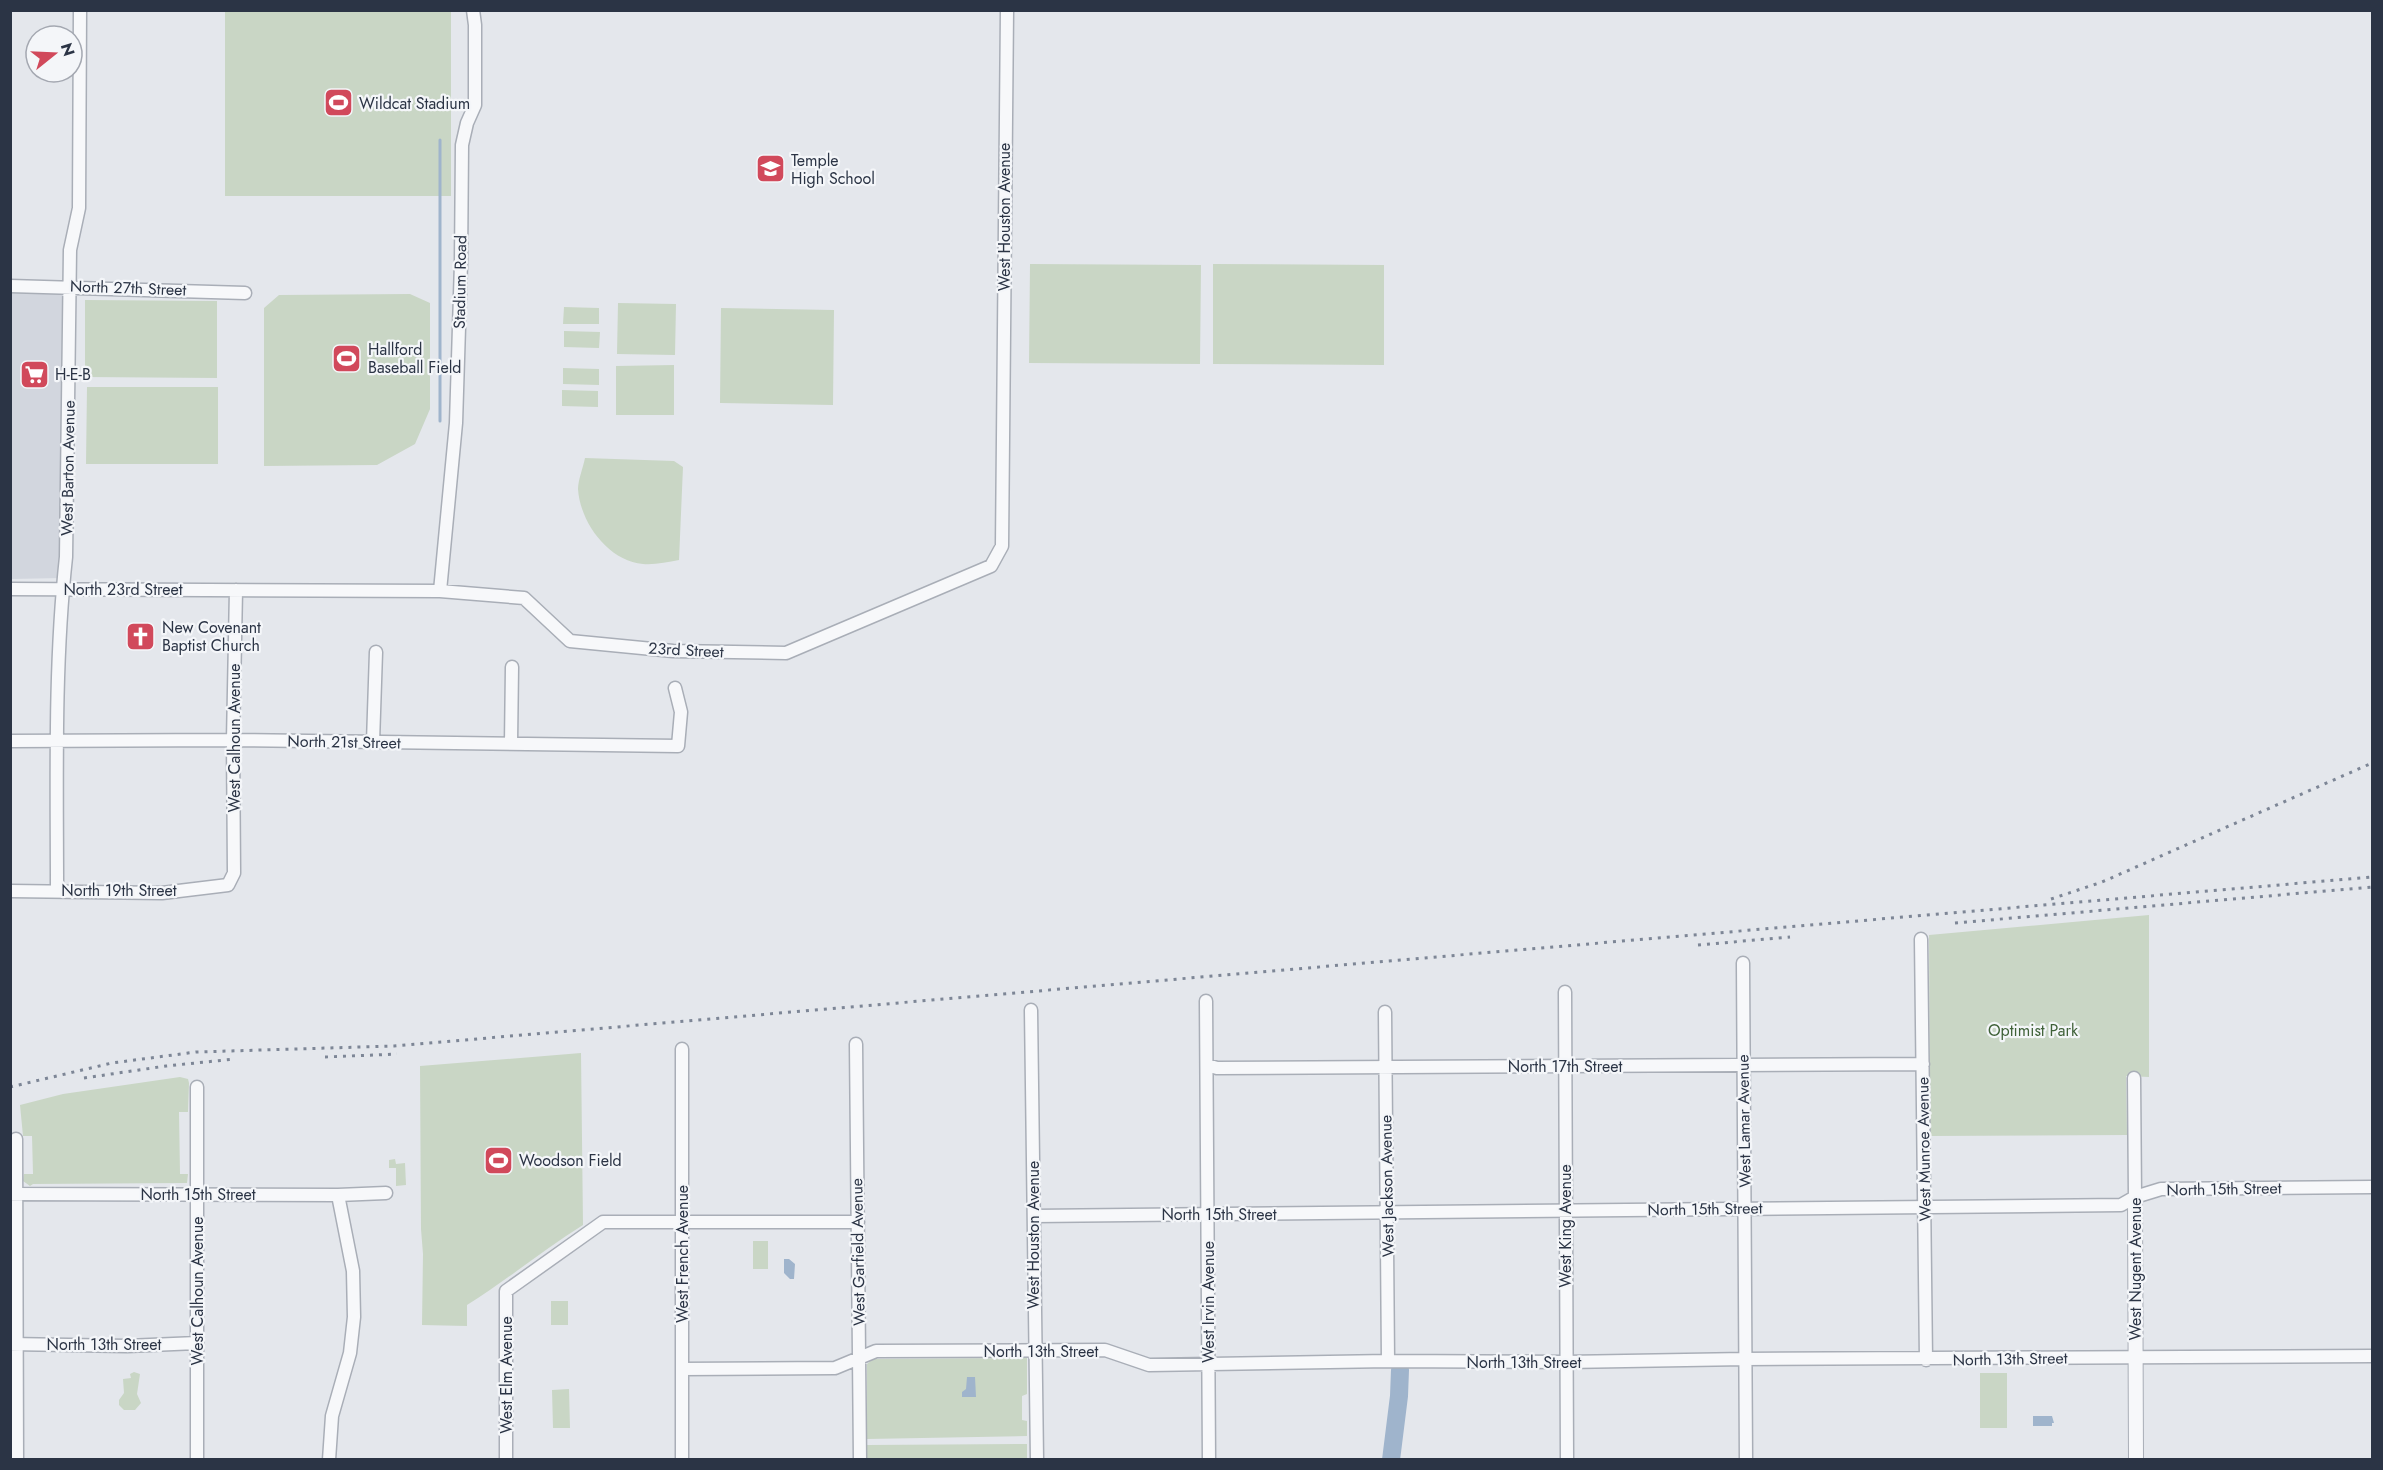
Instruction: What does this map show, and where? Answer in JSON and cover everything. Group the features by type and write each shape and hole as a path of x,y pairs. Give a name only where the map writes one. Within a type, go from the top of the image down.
{"street":[{"name":"West Barton Avenue","path":"57,891 57,741 66,557 70,250 79,208 80,10"},
{"name":"Stadium Road","path":"440,591 456,423 462,145 467,123 475,105 473,10"},
{"name":"West Houston Avenue","path":"1003,423 1007,10"},
{"name":"North 27th Street","path":"10,286 245,293"},
{"name":"23rd Street","path":"236,590 440,591 524,598 570,641 673,651 786,653 991,566 1002,546 1003,423"},
{"name":"North 23rd Street","path":"10,589 236,590"},
{"name":"West Calhoun Avenue","path":"228,885 234,873 233,740 236,590"},
{"path":"373,742 376,652"},
{"path":"510,743 512,667"},
{"name":"North 21st Street","path":"10,741 233,740 678,746 681,712 675,688"},
{"name":"North 19th Street","path":"10,891 162,893 228,885"},
{"name":"West Munroe Avenue","path":"1921,939 1926,1360"},
{"name":"West Lamar Avenue","path":"1743,963 1746,1460"},
{"name":"West King Avenue","path":"1565,992 1567,1460"},
{"name":"West Irvin Avenue","path":"1206,1001 1209,1460"},
{"name":"West Houston Avenue","path":"1031,1010 1037,1460"},
{"name":"West Jackson Avenue","path":"1385,1012 1388,1361"},
{"name":"West Garfield Avenue","path":"856,1044 860,1460"},
{"name":"West French Avenue","path":"682,1049 682,1460"},
{"name":"North 17th Street","path":"1207,1065 1217,1068 1385,1068 1923,1064"},
{"name":"West Nugent Avenue","path":"2134,1078 2136,1460"},
{"name":"West Calhoun Avenue","path":"197,1087 197,1460"},
{"path":"16,1139 13,1194 13,1344 17,1460"},
{"name":"North 15th Street","path":"1034,1216 2121,1205 2136,1197 2161,1189 2373,1187"},
{"name":"North 15th Street","path":"13,1194 338,1195 386,1193"},
{"path":"329,1460 332,1416 350,1353 354,1317 353,1271 338,1195"},
{"name":"West Elm Avenue","path":"506,1460 506,1291 603,1222 682,1222"},
{"path":"682,1222 858,1222"},
{"name":"North 13th Street","path":"13,1344 127,1346 197,1343"},
{"name":"North 13th Street","path":"682,1369 835,1368 876,1351 1105,1350 1149,1365 1388,1361 1566,1362 2373,1356"}],"shaded area":[{"path":"10,292 63,292 65,435 60,456 62,578 11,579"}],"green space":[{"name":"Wildcat Stadium","path":"225,11 451,11 451,196 225,196"},
{"path":"1030,264 1201,265 1200,364 1029,363"},
{"path":"1213,264 1384,265 1384,365 1213,364"},
{"name":"Hallford Baseball Field","path":"410,294 430,303 430,409 415,444 377,465 264,466 264,308 279,295"},
{"path":"85,300 217,301 217,378 85,377"},
{"path":"618,303 676,304 675,355 617,354"},
{"path":"564,307 599,308 599,324 563,324"},
{"path":"721,308 834,310 833,405 720,403"},
{"path":"564,331 600,332 599,348 564,347"},
{"path":"674,365 674,415 616,415 616,366"},
{"path":"563,368 599,369 599,385 563,384"},
{"path":"87,387 218,387 218,464 86,464"},
{"path":"562,390 598,391 598,407 562,406"},
{"path":"585,458 674,461 683,467 679,560 648,564 630,561 618,556 598,538 580,502 578,485"},
{"name":"Optimist Park","path":"2149,915 2149,1077 2126,1076 2127,1135 1930,1136 1929,935"},
{"name":"Woodson Field","path":"581,1053 583,1225 467,1305 467,1326 422,1325 420,1066"},
{"path":"180,1077 188,1079 189,1083 188,1112 179,1112 180,1174 188,1174 187,1183 33,1184 30,1186 23,1181 24,1174 33,1174 32,1136 23,1136 20,1105 63,1094"},
{"path":"395,1159 396,1164 405,1163 406,1185 396,1186 396,1168 389,1168 389,1160"},
{"path":"753,1241 768,1241 768,1269 753,1269"},
{"path":"551,1301 568,1301 568,1325 551,1325"},
{"path":"1027,1358 1027,1394 1022,1396 1022,1420 1027,1421 1027,1436 867,1439 867,1364 873,1359"},
{"path":"134,1372 140,1374 137,1394 141,1403 135,1410 124,1410 119,1405 119,1400 124,1393 123,1379 131,1378 130,1374"},
{"path":"1980,1373 2007,1373 2007,1428 1980,1428"},
{"path":"569,1389 570,1428 553,1428 552,1390"},
{"path":"1027,1444 1027,1459 867,1459 867,1445"}],"water":[{"path":"784,1259 789,1259 795,1264 794,1279 790,1279 784,1273"},
{"path":"967,1377 975,1377 976,1397 962,1397 962,1392 966,1389"},
{"path":"2033,1416 2052,1416 2054,1423 2052,1426 2033,1426"}],"waterway":[{"path":"440,140 440,421"},
{"path":"1391,1460 1400,1370"}],"railway":[{"path":"2051,899 2102,882 2372,763"},
{"path":"10,1087 112,1063 196,1052 394,1046 2372,877"},
{"path":"1955,923 2372,887"},
{"path":"1698,945 1790,937"},
{"path":"325,1057 397,1054"},
{"path":"84,1078 235,1059"}],"place":[{"name":"Wildcat Stadium","path":"338,103"},
{"name":"Temple High School","path":"770,169"},
{"name":"Hallford Baseball Field","path":"347,358"},
{"name":"H-E-B","path":"34,374"},
{"name":"New Covenant Baptist Church","path":"141,636"},
{"name":"Woodson Field","path":"498,1160"}]}
